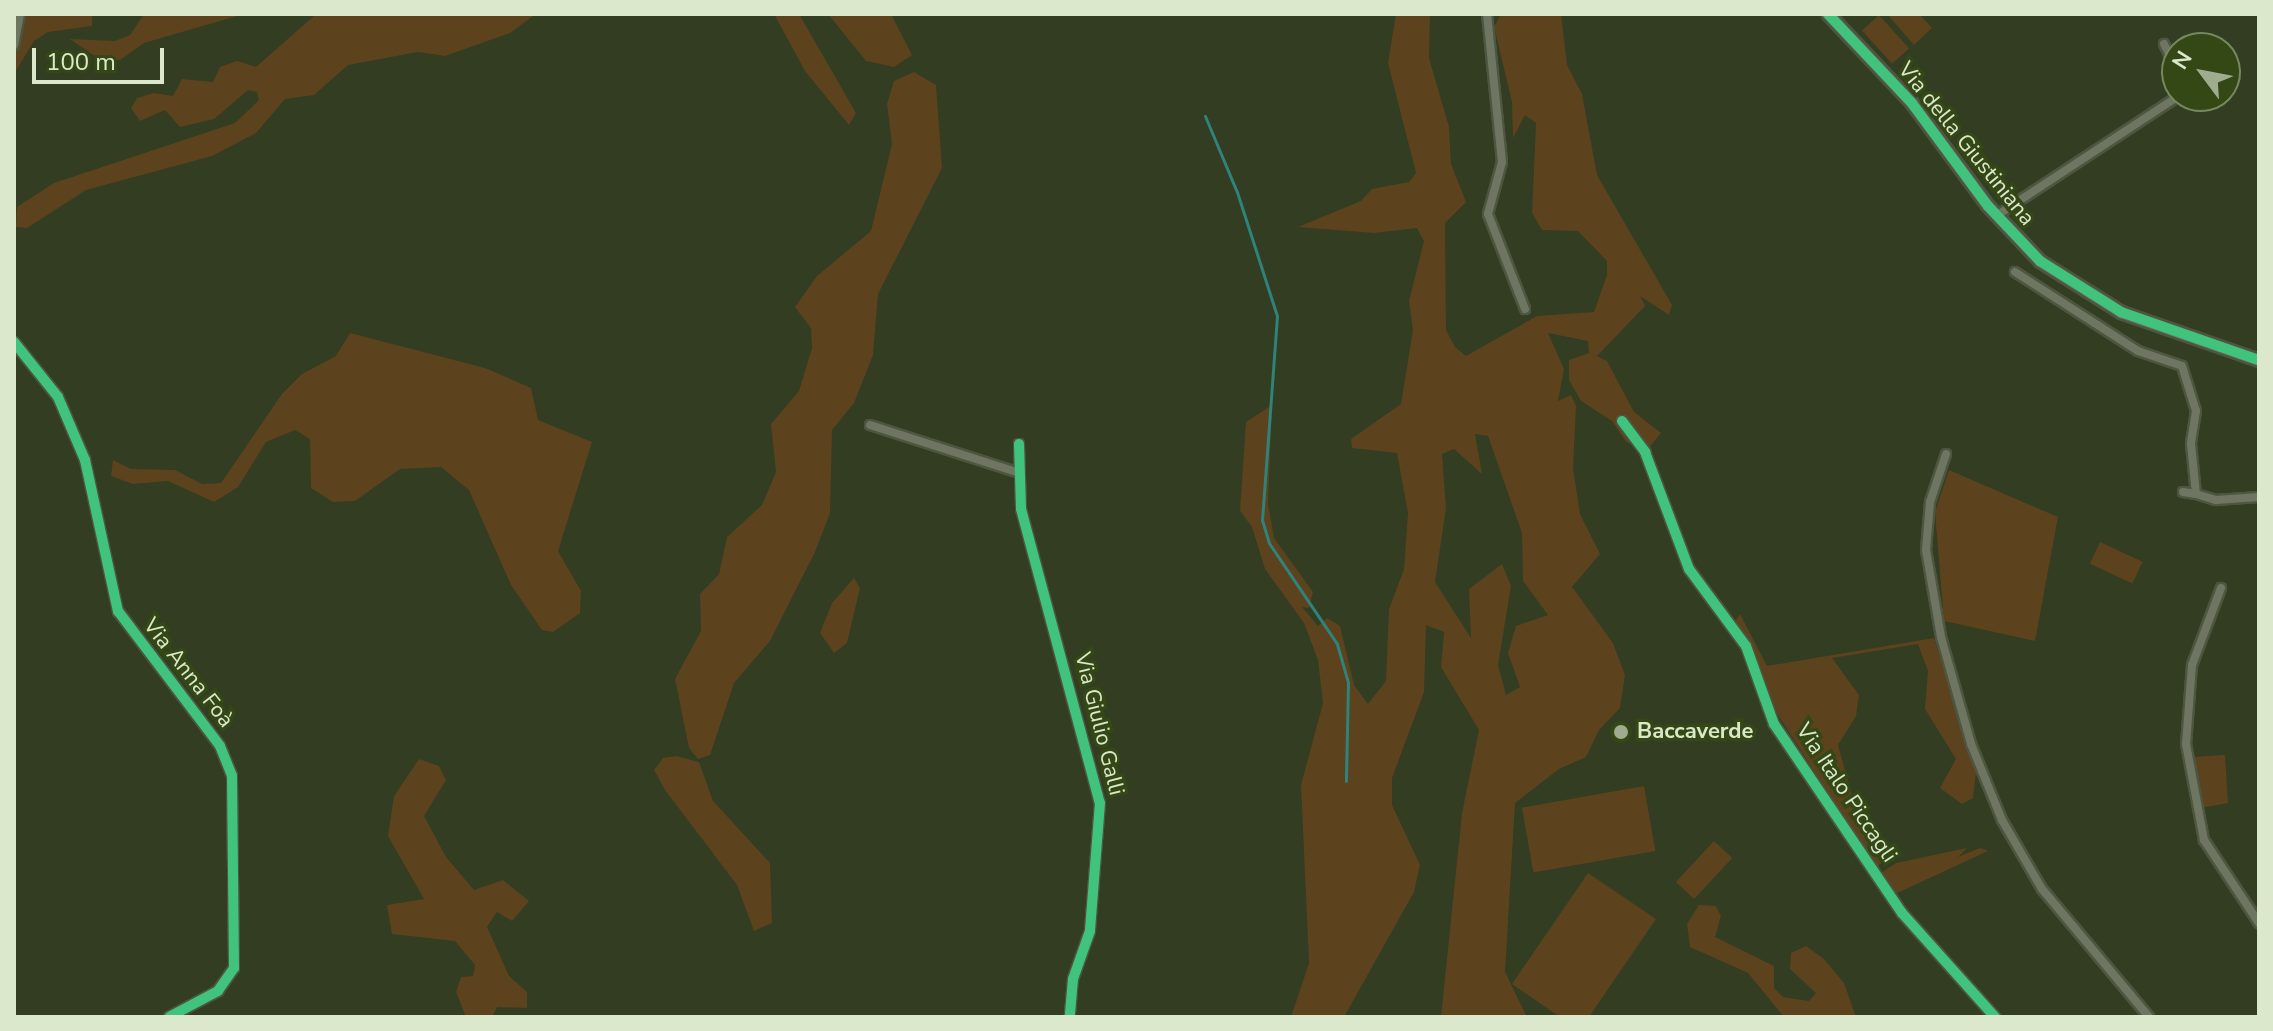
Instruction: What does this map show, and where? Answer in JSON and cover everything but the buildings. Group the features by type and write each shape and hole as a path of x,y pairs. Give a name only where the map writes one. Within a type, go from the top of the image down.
{"street":[{"path":"14,45 20,14"},
{"path":"1487,14 1502,162 1489,218 1525,309"},
{"name":"Via della Giustiniana","path":"1828,14 1917,109 1996,216 2033,255 2089,296 2259,360"},
{"path":"1996,216 2161,108"},
{"path":"2015,272 2138,351 2182,366 2196,411 2191,444 2196,494"},
{"name":"Via Anna Foà","path":"14,342 58,397 85,460 118,611 220,746 232,776 233,971 218,991 169,1017"},
{"name":"Via Italo Piccagli","path":"1622,421 1645,452 1655,486 1689,569 1751,656 1774,724 1902,913 1995,1017"},
{"path":"870,425 1016,472"},
{"name":"Via Giulio Galli","path":"1019,444 1016,472 1100,803 1090,931 1073,979 1070,1017"},
{"path":"1946,454 1930,502 1926,544 1941,637 1971,744 2005,825 2042,889 2149,1017"},
{"path":"2183,492 2216,500 2259,497"},
{"path":"2221,588 2192,665 2186,744 2204,840 2259,923"}],"shaded area":[{"path":"14,14 92,14 92,26 48,32 34,41 14,74"},
{"path":"144,14 244,14 144,43 120,60 99,59 70,39 115,41 130,35"},
{"path":"316,14 536,14 510,33 445,56 418,52 348,65 314,95 285,99 256,133 212,156 86,190 27,228 16,227 17,207 54,183 235,123 259,100 257,92 248,90 214,119 180,127 165,110 140,121 131,108 137,98 154,93 173,96 182,79 213,82 220,67 237,61 256,67"},
{"path":"774,14 799,14 856,113 849,125 805,71"},
{"path":"828,14 891,14 912,55 894,67 866,61"},
{"path":"1396,14 1430,14 1429,58 1449,127 1451,164 1466,202 1445,223 1446,330 1455,347 1466,356 1537,316 1594,312 1607,275 1607,261 1578,231 1542,230 1532,213 1536,123 1525,115 1513,138 1512,102 1494,27 1501,14 1561,14 1567,65 1582,94 1597,175 1672,305 1669,315 1640,296 1645,306 1597,356 1607,361 1634,412 1661,433 1648,449 1626,442 1612,421 1581,401 1569,380 1569,360 1589,353 1588,341 1548,333 1564,369 1558,401 1571,395 1576,406 1573,468 1580,514 1600,554 1572,587 1613,643 1625,675 1620,708 1599,730 1586,757 1559,769 1515,803 1505,972 1527,1017 1441,1017 1462,813 1479,730 1441,667 1444,632 1426,625 1424,692 1392,778 1392,805 1420,865 1414,892 1344,1017 1291,1017 1309,963 1301,785 1323,703 1318,660 1304,623 1265,569 1252,527 1240,511 1246,422 1272,405 1268,503 1274,538 1313,592 1309,608 1302,607 1318,626 1327,618 1340,626 1354,685 1368,704 1386,681 1389,609 1404,569 1408,513 1397,453 1352,448 1351,439 1401,404 1413,330 1409,301 1424,241 1417,228 1374,233 1298,227 1361,201 1372,189 1409,182 1416,173 1388,63","holes":["1475,434 1488,436 1522,533 1523,581 1548,615 1516,626 1508,653 1520,687 1506,695 1498,665 1511,586 1502,564 1469,589 1471,638 1435,582 1446,508 1442,454 1454,449 1482,474"]},
{"path":"1887,14 1919,14 1932,28 1914,45"},
{"path":"1879,15 1909,48 1892,64 1862,30"},
{"path":"914,72 936,85 942,168 878,294 873,355 854,403 832,430 830,513 815,552 770,641 734,683 710,755 698,759 689,748 675,679 701,631 700,594 719,574 727,537 762,505 776,472 771,424 799,391 812,348 811,328 795,307 817,276 871,231 892,144 887,104 894,81"},
{"path":"350,333 485,368 531,388 538,420 592,442 558,551 581,591 580,613 553,632 542,630 511,585 469,490 441,467 400,469 355,501 333,502 311,488 310,439 295,430 266,442 238,487 214,502 168,481 133,484 111,476 113,460 131,469 175,470 202,484 221,483 282,394 302,374 336,356"},
{"path":"1949,470 2058,517 2035,641 1944,621 1935,512"},
{"path":"2100,542 2143,562 2132,584 2090,564"},
{"path":"854,578 860,588 847,643 834,653 820,633 832,603"},
{"path":"1740,614 1767,666 1934,638 1976,772 1973,798 1962,804 1940,788 1956,759 1925,709 1928,671 1918,644 1832,658 1859,695 1856,716 1838,745 1855,806 1851,812 1884,860 1877,868 1778,715 1735,622"},
{"path":"2225,755 2228,803 2201,808 2192,757"},
{"path":"676,756 699,762 713,801 770,863 772,923 754,931 737,885 665,790 654,770 663,758"},
{"path":"419,759 439,766 446,780 424,816 446,857 474,890 503,880 529,901 512,921 497,912 487,927 509,976 527,992 527,1008 497,1007 492,1017 466,1017 456,992 461,977 473,976 475,965 455,941 392,934 387,905 424,899 388,836 394,796"},
{"path":"1644,786 1655,851 1533,873 1522,808"},
{"path":"1714,841 1732,858 1694,899 1676,882"},
{"path":"1967,848 1958,857 1980,848 1988,851 1895,894 1879,874 1896,863"},
{"path":"1588,873 1656,919 1589,1017 1560,1017 1512,984"},
{"path":"1699,905 1716,906 1721,916 1715,937 1774,966 1774,988 1783,997 1809,1001 1816,993 1790,969 1791,953 1806,946 1824,959 1844,983 1856,1017 1784,1017 1748,973 1690,947 1687,924"}],"waterway":[{"path":"1205,116 1237,192 1277,316 1262,520 1269,543 1337,644 1348,682 1346,781"}],"cycle path":[{"path":"1828,14 1911,102 1988,206 2040,261 2121,312 2259,360"},
{"path":"14,342 58,397 85,460 118,611 220,746 232,776 234,968 218,991 169,1017"},
{"path":"1622,421 1645,452 1689,569 1746,646 1774,724 1902,913 1995,1017"},
{"path":"1019,444 1021,509 1100,803 1090,931 1073,979 1070,1017"}],"place":[{"name":"Baccaverde","path":"1621,732"}]}
